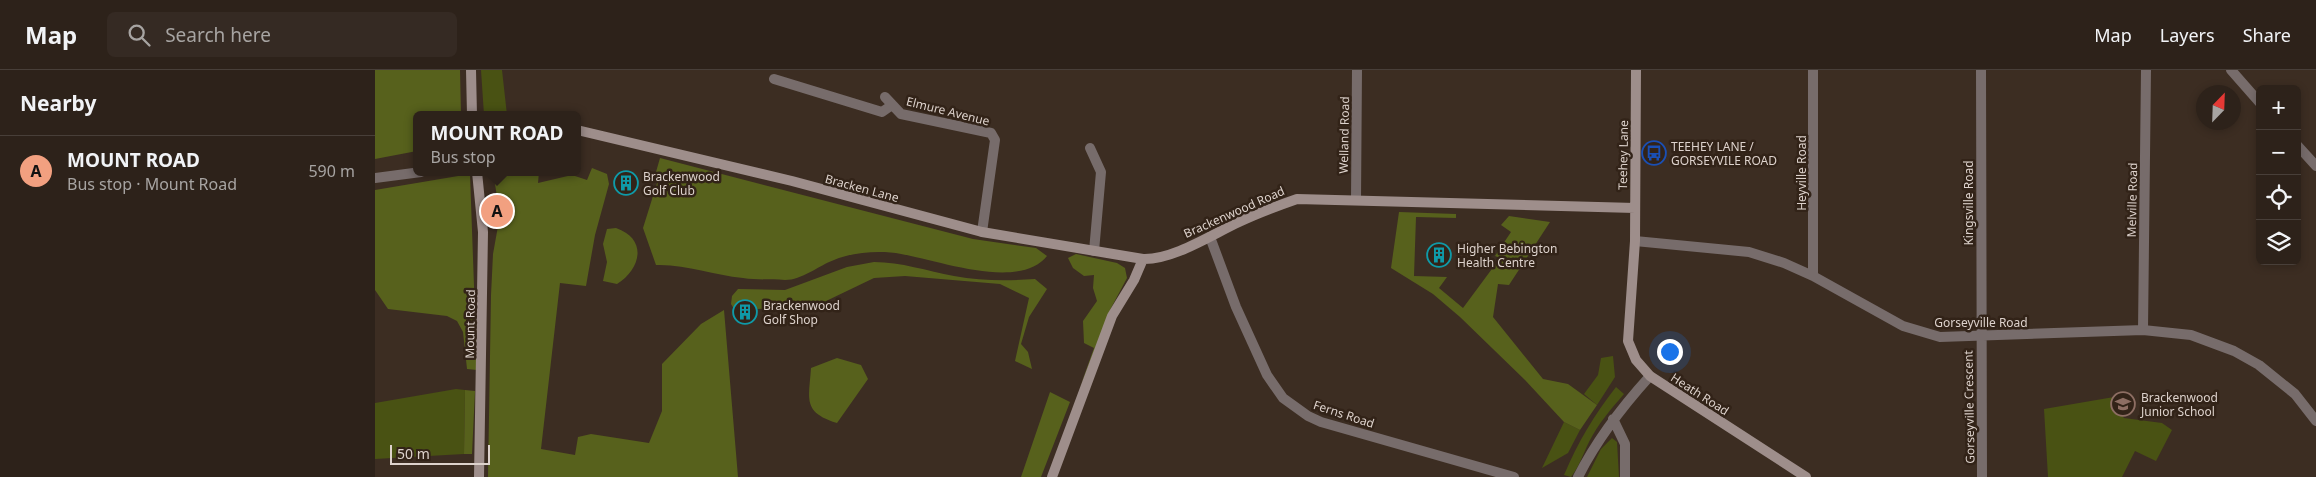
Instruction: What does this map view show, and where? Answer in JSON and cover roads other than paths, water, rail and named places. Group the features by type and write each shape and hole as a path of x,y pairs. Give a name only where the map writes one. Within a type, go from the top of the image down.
{"street":[{"path":"471,70 472,111"},
{"name":"Welland Road","path":"1356,200 1357,70"},
{"name":"Teehey Lane","path":"1635,241 1636,70"},
{"name":"Heyville Road","path":"1813,70 1813,276"},
{"name":"Kingsville Road","path":"1980,337 1981,70"},
{"name":"Melville Road","path":"2143,330 2146,70"},
{"path":"2231,70 2256,98"},
{"name":"Elmure Avenue","path":"774,79 882,112 888,101 901,114 991,133 995,140 983,232"},
{"name":"Bracken Lane","path":"581,131 792,181 983,232 1143,259"},
{"path":"1090,148 1101,172 1094,252"},
{"path":"2301,149 2316,166"},
{"path":"375,178 413,173"},
{"name":"Mount Road","path":"477,176 483,232 479,477"},
{"name":"Brackenwood Road","path":"1143,259 1156,260 1263,212 1297,199 1635,208"},
{"name":"Ferns Road","path":"1210,237 1236,307 1267,375 1283,398 1296,408 1321,422 1444,455 1514,477"},
{"name":"Gorseyville Road","path":"1635,241 1749,252 1784,263 1813,276 1903,326 1940,337 2143,330 2191,335 2234,351 2281,381 2295,394 2316,421"},
{"name":"Heath Road","path":"1635,241 1629,342 1636,360 1650,376 1806,477"},
{"path":"1052,477 1113,316 1134,280 1143,259"},
{"name":"Gorseyville Crescent","path":"1980,337 1982,477"},
{"path":"1578,477 1591,450 1613,419 1650,376"},
{"path":"1613,419 1625,444 1625,477"}],"place":[{"name":"TEEHEY LANE / GORSEYVILE ROAD","path":"1654,153"},
{"name":"Brackenwood Golf Club","path":"626,183"},
{"name":"MOUNT ROAD","path":"497,211"},
{"name":"Higher Bebington Health Centre","path":"1439,255"},
{"name":"Brackenwood Golf Shop","path":"745,312"},
{"name":"Brackenwood Junior School","path":"2123,404"}]}
